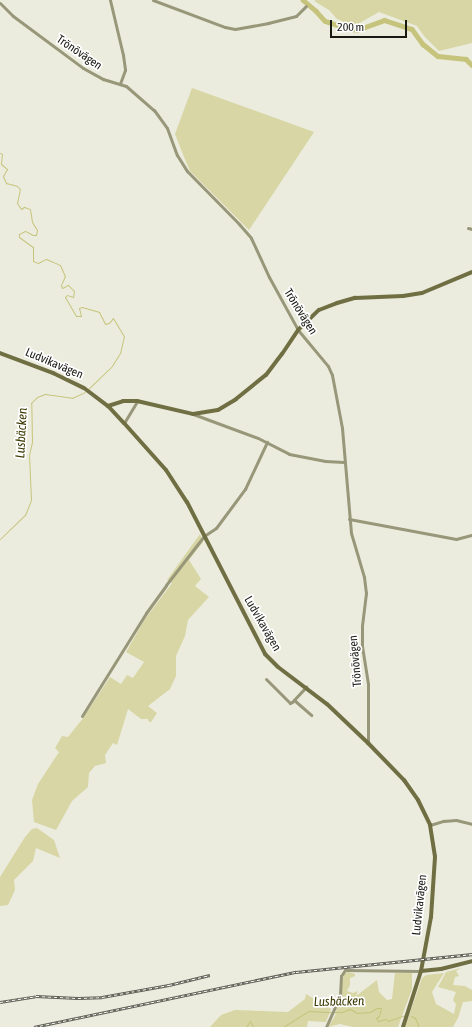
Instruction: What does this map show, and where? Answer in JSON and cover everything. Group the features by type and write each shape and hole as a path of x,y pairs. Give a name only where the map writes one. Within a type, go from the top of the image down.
{"street":[{"path":"110,0 125,70 120,84"},
{"path":"153,0 225,28 268,23 296,16 306,6"},
{"name":"Trönövägen","path":"0,3 13,16 83,68 103,79 120,84 134,92 154,110 167,128 177,155 186,171 248,233 298,330 328,366 332,375 342,428 351,533 364,577 366,593 362,633 368,685 368,743"},
{"path":"468,228 472,229"},
{"path":"193,414 218,410 236,399 266,375 298,330 314,314 337,303 361,298 416,295 437,288 472,272"},
{"name":"Ludvikavägen","path":"0,353 53,373 84,388 108,406 124,423 166,470 187,502 264,651 278,667 327,704 368,743 404,780 418,800 430,825 435,857 431,916 421,971 403,1027"},
{"path":"108,406 122,401 137,401 193,414 267,442 289,454 325,461 344,462"},
{"path":"124,423 137,401"},
{"path":"82,716 146,613 204,536 216,528 245,489 267,442"},
{"path":"349,519 456,539 471,535"},
{"path":"266,680 291,703 306,687"},
{"path":"294,700 311,716"},
{"path":"430,825 443,821 456,820 472,824"},
{"path":"326,1027 340,995 341,976 345,970 421,971 441,969 472,961"}],"green space":[{"path":"472,0 472,43 439,51 424,36 417,26 379,12 356,25 344,22 337,19 329,10 314,1"},
{"path":"192,88 314,132 249,230 190,171 184,157 175,134"},
{"path":"200,534 203,542 189,560 201,579 195,586 209,597 188,620 185,636 176,656 176,676 170,689 148,706 157,713 151,722 149,722 148,719 141,719 128,709 117,745 113,743 105,755 106,763 95,766 89,773 88,787 72,801 56,830 34,822 32,800 38,784 59,752 55,748 62,736 68,737 84,717 110,677 121,684 127,675 133,678 144,662 126,652 145,619 172,583 167,580"},
{"path":"37,828 54,840 60,858 36,848 33,861 14,880 15,890 8,905 0,906 0,877 25,837 32,829"},
{"path":"461,968 456,971 459,976 455,977 453,985 465,986 472,990 472,1001 463,1002 458,1018 453,1027 405,1027 422,978 426,975 444,973 432,992 436,1004 454,1014 456,1004 453,1000 456,992 438,987 446,972"},
{"path":"348,972 355,974 355,976 350,978 350,985 347,991 353,993 358,991 356,996 377,980 379,992 387,1000 392,999 395,973 412,973 412,989 398,1027 353,1027 340,1024 328,1027 335,1016 344,974"},
{"path":"306,994 331,1009 326,1022 308,1021 307,1027 210,1027 221,1015 235,1010 288,1012 305,999"}],"waterway":[{"path":"303,0 325,21 344,27 357,30 384,20 412,29 423,44 438,56 466,59 472,65"},
{"name":"Lusbäcken","path":"0,153 2,154 1,164 7,169 3,176 6,183 17,186 20,189 17,203 21,209 24,207 30,209 32,222 37,230 36,235 25,231 19,234 19,237 33,247 33,261 38,263 46,259 60,265 65,276 61,285 62,288 68,285 74,291 73,297 67,295 65,297 76,316 81,316 79,308 82,307 99,312 105,324 109,323 113,318 124,336 120,353 112,366 87,390"},
{"name":"Lusbäcken","path":"0,539 25,515 31,500 29,455 32,442 31,403 37,397 45,394 72,398 85,392"},
{"name":"Lusbäcken","path":"334,1012 342,1012 350,1009 357,1013 370,1012 377,1008 381,1008 379,1016 376,1018 378,1021 386,1019 388,1021 405,1015"},
{"name":"Lusbäcken","path":"283,1027 309,1011 331,1012"},
{"name":"Lusbäcken","path":"411,1016 415,1018 419,1027"},
{"name":"Lusbäcken","path":"246,1027 250,1021 253,1027"},
{"name":"Lusbäcken","path":"218,1027 224,1027"}],"railway":[{"path":"34,1027 296,972 472,954"},
{"path":"0,1002 36,996 78,998 102,997 169,985 210,975"}]}
